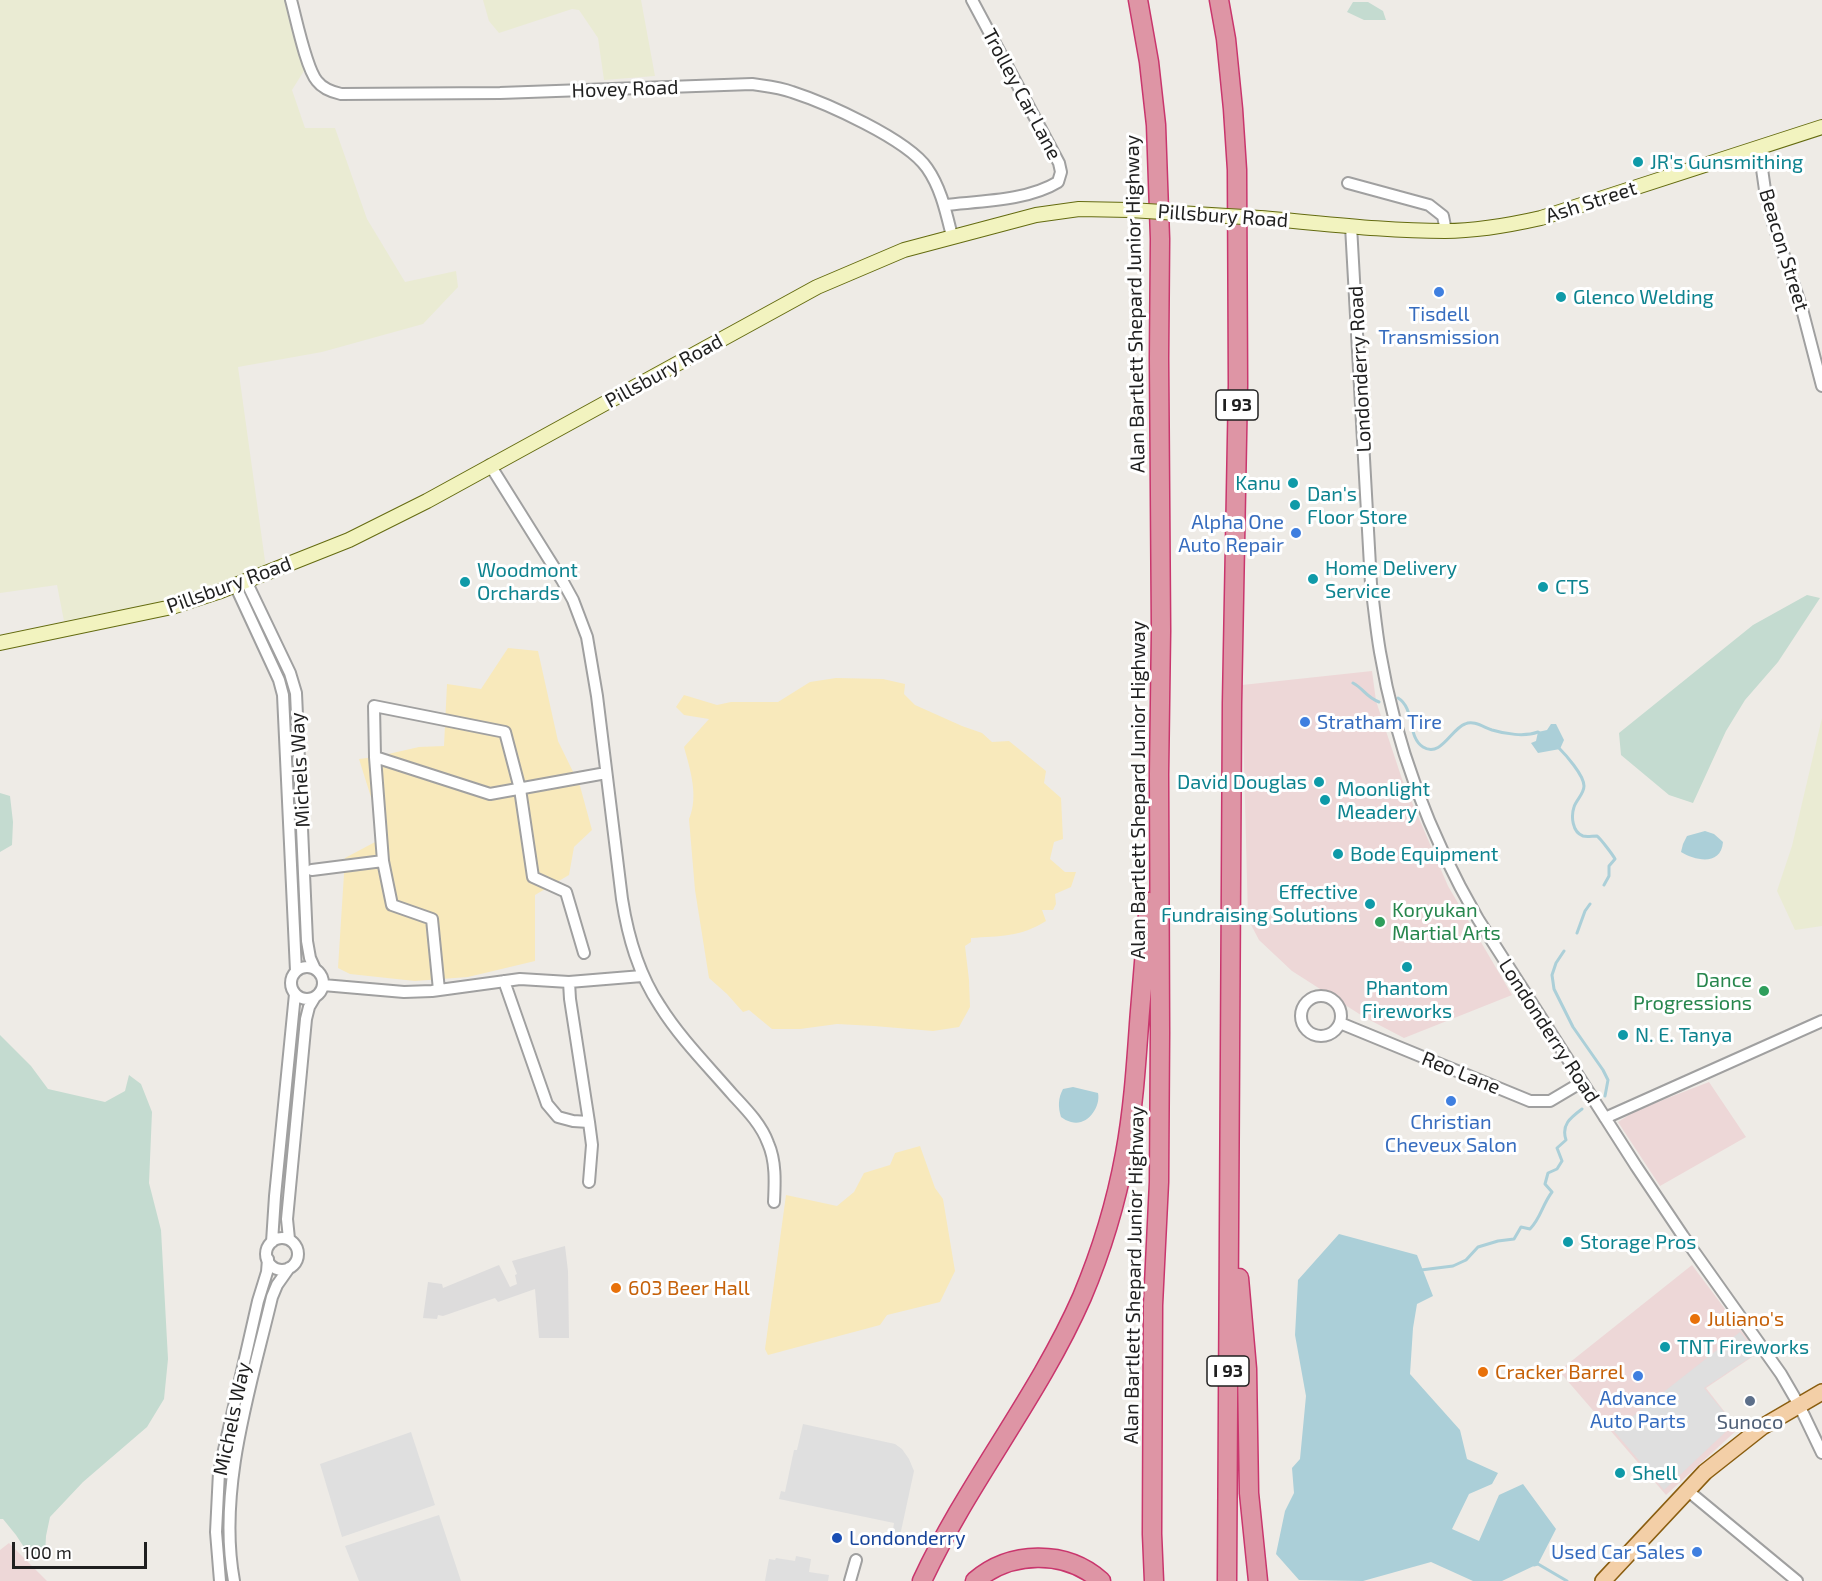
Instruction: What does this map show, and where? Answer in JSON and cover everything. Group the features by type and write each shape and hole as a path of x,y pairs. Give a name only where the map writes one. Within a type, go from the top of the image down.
{"highway":[{"name":"Alan Bartlett Shepard Junior Highway","path":"1138,0 1149,62 1156,125 1160,200 1160,1033 1159,1182 1153,1316 1152,1534 1154,1581"},
{"name":"I 93","path":"1220,0 1226,39 1237,170 1238,385 1232,714 1227,1581"},
{"path":"922,1581 956,1515 1063,1335 1082,1296 1104,1238 1125,1157 1135,1082 1159,774"},
{"path":"1229,1161 1246,1369 1247,1456 1258,1581"},
{"path":"975,1581 992,1568 1007,1562 1036,1558 1050,1558 1075,1565 1101,1581"}],"main road":[{"path":"1604,1581 1705,1472 1762,1427 1822,1392"}],"street":[{"name":"Hovey Road","path":"291,0 315,80 322,87 341,94 533,92 752,84 791,92 831,108 886,135 909,150 927,168 945,205 952,236"},
{"name":"Trolley Car Lane","path":"945,205 1046,190 1058,182 1061,172 1059,163 972,0"},
{"name":"Ash Street","path":"1351,226 1446,231 1479,229 1541,218 1822,127"},
{"name":"Beacon Street","path":"1759,148 1772,220 1802,309 1822,386"},
{"path":"1348,183 1429,205 1443,216 1446,231"},
{"name":"Pillsbury Road","path":"0,643 172,607 349,540 427,501 817,287 904,250 1017,219 1057,212 1098,209 1260,218 1351,226"},
{"name":"Londonderry Road","path":"1351,226 1371,584 1380,653 1398,735 1411,776 1457,882 1511,972 1677,1227 1781,1374 1822,1453"},
{"path":"490,465 573,600 587,637 597,696 626,924 642,976 681,1035 763,1133 769,1144 774,1165 774,1202"},
{"name":"Michels Way","path":"240,583 286,664 296,693 307,941 315,969"},
{"name":"Michels Way","path":"240,583 283,695 296,971"},
{"path":"440,990 432,919 392,905 383,861 375,757 374,706 505,732 520,789 533,876 566,892 584,953"},
{"path":"375,757 490,794 606,773"},
{"path":"312,870 383,861"},
{"path":"305,967 315,969 322,976 323,985 309,1007 306,1019 286,1219 289,1239 298,1251 296,1261 289,1268 279,1269 267,1259 267,1250 272,1242 295,994 291,981 296,971 305,967"},
{"path":"323,985 404,992 527,979 569,982 642,976"},
{"path":"504,981 547,1104 558,1117 573,1122 589,1122"},
{"path":"569,982 592,1145 589,1182"},
{"path":"295,994 306,999 315,997"},
{"path":"1605,1118 1822,1021"},
{"name":"Reo Lane","path":"1340,1023 1530,1101 1551,1101 1582,1082"},
{"path":"272,1242 280,1238 289,1239"},
{"name":"Michels Way","path":"220,1581 216,1532 219,1472 258,1301 267,1272 267,1259"},
{"name":"Michels Way","path":"234,1581 230,1533 233,1475 272,1297 289,1268"},
{"path":"1688,1490 1797,1581"},
{"path":"850,1581 856,1560"}],"shaded area":[{"path":"1372,671 1376,701 1402,779 1448,886 1512,995 1404,1038 1364,1017 1292,971 1259,940 1248,919 1242,685"},
{"path":"1709,1082 1746,1137 1660,1186 1618,1122 1637,1110"},
{"path":"565,1246 568,1271 569,1338 539,1338 535,1289 498,1302 495,1298 443,1316 438,1315 437,1319 423,1318 428,1282 442,1284 443,1288 499,1265 510,1287 517,1284 515,1275 517,1274 512,1261"},
{"path":"1692,1265 1758,1353 1706,1388 1738,1429 1666,1495 1559,1371"},
{"path":"1740,1332 1757,1353 1704,1388 1734,1424 1664,1490 1614,1431"},
{"path":"803,1424 895,1444 902,1449 914,1471 898,1545 891,1543 894,1523 779,1499 781,1491 785,1492 794,1450 797,1450"},
{"path":"411,1432 435,1505 342,1537 320,1464"},
{"path":"439,1515 461,1581 359,1581 345,1546"},
{"path":"9,1543 47,1581 0,1581 0,1550"},
{"path":"796,1556 811,1559 809,1572 829,1575 828,1581 765,1581 769,1559 795,1561"}],"green space":[{"path":"0,0 288,0 307,66 292,90 305,128 335,128 367,219 405,282 456,271 458,287 423,324 322,352 238,367 266,568 153,604 64,621 57,585 0,593"},
{"path":"483,0 641,0 655,76 604,80 598,38 579,10 572,9 499,33 489,21"},
{"path":"1353,2 1368,2 1383,11 1386,20 1364,20 1347,12"},
{"path":"1807,595 1820,598 1778,662 1745,700 1726,731 1693,803 1669,795 1621,755 1619,733 1753,625"},
{"path":"1822,718 1822,926 1795,930 1777,891 1792,846"},
{"path":"0,793 10,796 13,822 12,845 0,852"},
{"path":"0,1035 31,1066 48,1089 105,1102 125,1091 129,1075 141,1084 152,1112 149,1183 161,1230 168,1359 164,1399 147,1427 83,1482 50,1517 45,1555 33,1561 16,1535 3,1519 0,1519"}],"sand":[{"path":"508,648 538,651 558,741 580,786 592,830 574,847 569,875 535,895 535,961 468,977 415,981 350,974 338,968 345,858 377,841 381,829 359,759 419,747 444,746 447,684 481,689"},
{"path":"836,678 883,679 905,684 904,694 915,705 982,733 992,742 1009,741 1046,771 1044,783 1061,798 1063,839 1054,842 1050,859 1065,872 1076,872 1071,887 1055,894 1056,904 1053,910 1042,910 1046,921 1037,926 1010,935 971,938 971,942 965,946 970,1007 959,1027 933,1031 837,1024 800,1029 772,1029 749,1010 743,1012 709,978 695,890 689,819 693,792 684,747 709,719 684,715 676,707 684,695 717,705 731,702 778,702 810,682"},
{"path":"920,1146 935,1188 943,1199 955,1271 940,1302 887,1315 880,1325 768,1355 765,1349 786,1195 837,1206 854,1192 864,1173 890,1165 895,1153"}],"water":[{"path":"1551,724 1556,724 1564,740 1560,749 1538,753 1531,743 1536,741 1538,732 1547,730"},
{"path":"1705,831 1714,834 1723,842 1718,855 1713,858 1700,859 1681,852 1687,836"},
{"path":"1073,1087 1098,1093 1097,1104 1092,1115 1077,1123 1061,1117 1059,1110 1059,1099 1063,1089"},
{"path":"1339,1234 1417,1255 1433,1296 1417,1304 1410,1374 1460,1430 1467,1459 1498,1473 1492,1484 1469,1494 1452,1529 1479,1541 1499,1495 1523,1484 1556,1529 1538,1564 1502,1581 1473,1581 1431,1562 1363,1581 1299,1580 1276,1554 1285,1511 1294,1493 1292,1468 1300,1459 1306,1396 1295,1335 1298,1280"}],"waterway":[{"path":"1353,683 1379,702"},
{"path":"1398,698 1407,708 1418,742 1429,749 1441,746 1460,727 1468,723 1475,723 1509,734 1521,735 1538,732 1541,734"},
{"path":"1558,747 1574,765 1583,781 1583,792 1573,811 1577,831 1583,836 1597,836 1615,859 1609,866 1609,876 1604,885"},
{"path":"1577,933 1590,904"},
{"path":"1564,951 1552,975 1554,989 1573,1027 1608,1080 1605,1096"},
{"path":"1421,1270 1453,1266 1466,1260 1478,1247 1514,1239 1521,1227 1530,1229 1552,1192 1545,1184 1548,1173 1557,1169 1562,1161 1557,1148 1566,1140 1566,1126 1570,1119 1582,1109"},
{"path":"1534,1565 1538,1564 1567,1581"}],"place":[{"name":"JR's Gunsmithing","path":"1638,162"},
{"name":"Tisdell Transmission","path":"1439,292"},
{"name":"Glenco Welding","path":"1561,297"},
{"name":"Kanu","path":"1293,483"},
{"name":"Dan's Floor Store","path":"1295,505"},
{"name":"Alpha One Auto Repair","path":"1296,533"},
{"name":"Home Delivery Service","path":"1313,579"},
{"name":"Woodmont Orchards","path":"465,582"},
{"name":"CTS","path":"1543,587"},
{"name":"Stratham Tire","path":"1305,722"},
{"name":"David Douglas","path":"1319,782"},
{"name":"Moonlight Meadery","path":"1325,800"},
{"name":"Bode Equipment","path":"1338,854"},
{"name":"Effective Fundraising Solutions","path":"1370,904"},
{"name":"Koryukan Martial Arts","path":"1380,922"},
{"name":"Phantom Fireworks","path":"1407,967"},
{"name":"Dance Progressions","path":"1764,991"},
{"name":"N. E. Tanya","path":"1623,1035"},
{"name":"Christian Cheveux Salon","path":"1451,1101"},
{"name":"Storage Pros","path":"1568,1242"},
{"name":"603 Beer Hall","path":"616,1288"},
{"name":"Juliano's","path":"1695,1319"},
{"name":"TNT Fireworks","path":"1665,1347"},
{"name":"Cracker Barrel","path":"1483,1372"},
{"name":"Advance Auto Parts","path":"1638,1376"},
{"name":"Sunoco","path":"1750,1401"},
{"name":"Shell","path":"1620,1473"},
{"name":"Londonderry","path":"837,1538"},
{"name":"Used Car Sales","path":"1697,1552"}]}
